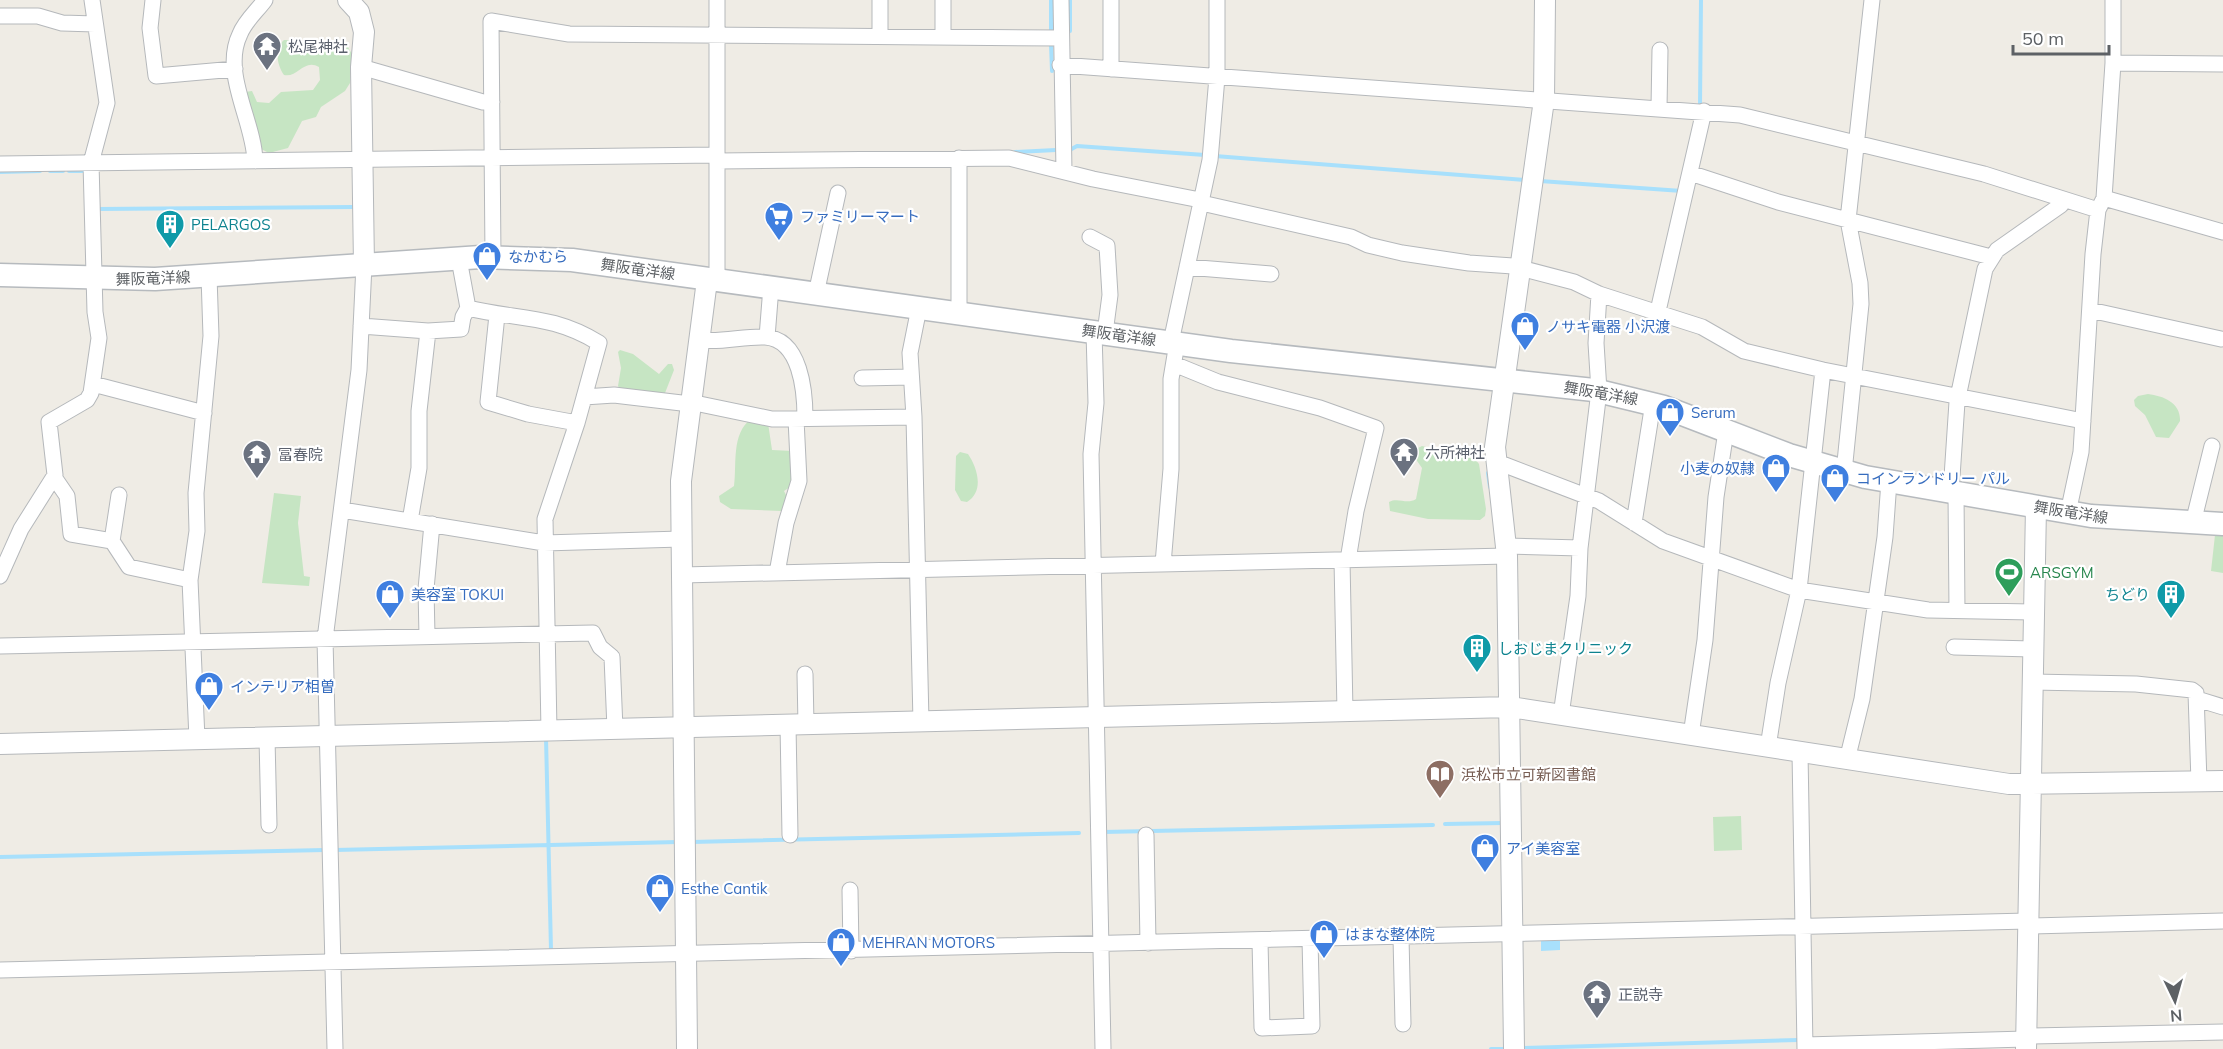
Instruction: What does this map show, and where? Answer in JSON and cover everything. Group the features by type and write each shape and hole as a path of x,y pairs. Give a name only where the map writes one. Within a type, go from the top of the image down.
{"main road":[{"name":"舞阪竜洋線","path":"0,275 94,279 209,276 493,257 572,260 1099,332 1174,350 1599,391 1653,403 1814,464 1844,472 2068,513 2114,519 2223,524"}],"street":[{"path":"34,16 35,0"},
{"path":"92,0 107,104 91,163 94,279 99,338 90,397 49,422 54,477 67,496 71,534 112,541"},
{"path":"153,0 150,28 156,76 236,69"},
{"path":"255,161 236,69 238,37 265,0"},
{"path":"687,1049 681,473 706,288 717,270 717,0"},
{"path":"880,0 880,37"},
{"path":"943,0 943,37"},
{"path":"1061,0 1060,65 1064,171"},
{"path":"1111,0 1111,69"},
{"path":"1163,564 1171,470 1174,350 1186,267 1210,160 1217,76 1217,0"},
{"path":"1514,1049 1506,551 1495,447 1544,100 1545,0"},
{"path":"1844,472 1861,293 1848,220 1872,0"},
{"path":"2068,513 2081,452 2090,310 2113,63 2113,0"},
{"path":"335,1049 325,639 359,370 364,265 361,67 363,22 352,1"},
{"path":"0,16 34,16 62,23 94,24"},
{"path":"493,257 491,21 569,34 1061,38"},
{"path":"1659,108 1660,50"},
{"path":"2113,63 2223,63"},
{"path":"1060,65 1704,111 1747,116 1984,174 2062,200 2101,204 2223,232"},
{"path":"361,67 483,102 492,102"},
{"path":"1658,311 1704,111"},
{"path":"0,164 492,158 1009,158 1351,237 1368,245 1402,253 1521,268 1574,282 1599,294 1658,311 1702,327 1744,351 1823,370 2083,421"},
{"path":"959,158 959,313"},
{"path":"1690,173 1778,202 1991,257"},
{"path":"816,294 838,193"},
{"path":"1957,611 1954,492 1958,396 1985,269 1991,257 2027,226 2061,205 2062,200"},
{"path":"1090,237 1107,246 1110,295 1099,332 1091,454 1103,1049"},
{"path":"361,326 428,331 461,329 463,317 468,308 459,259"},
{"path":"1186,267 1271,274"},
{"path":"197,740 190,580 197,531 196,493 211,336 209,276"},
{"path":"767,337 771,288"},
{"path":"1561,715 1579,587 1580,548 1599,391 1596,343 1599,294"},
{"path":"468,308 497,315 546,319 573,329 599,343 577,423 548,507 544,543 549,731"},
{"path":"919,308 910,353 914,417 921,722"},
{"path":"2090,310 2221,339"},
{"path":"497,315 488,402 528,414 577,423"},
{"path":"410,521 419,468 419,411 428,331"},
{"path":"699,340 767,337 786,347 797,362 801,419 799,481 786,523 777,573"},
{"path":"1174,350 1218,382 1320,408 1376,428 1345,560 1345,712"},
{"path":"1768,747 1778,684 1799,590 1823,370"},
{"path":"862,378 911,377"},
{"path":"93,384 204,413"},
{"path":"584,397 614,395 690,403 772,419 914,417"},
{"path":"1634,524 1653,403"},
{"path":"1691,735 1704,651 1713,559 1716,497 1726,431"},
{"path":"2193,523 2212,446"},
{"path":"1496,466 1505,465 1587,496 1663,541 1799,590 1875,604 1957,611 2032,612"},
{"path":"0,576 21,529 54,477"},
{"path":"1847,760 1860,711 1885,537 1889,481"},
{"path":"119,495 112,541 129,567 190,580"},
{"path":"2026,1042 2032,612 2036,507"},
{"path":"342,510 544,543 681,539"},
{"path":"427,636 426,589 432,524"},
{"path":"682,575 1345,560 1580,548"},
{"path":"0,646 593,633 600,647 612,657 615,729"},
{"path":"1954,647 2032,649"},
{"path":"790,836 797,725 805,674"},
{"path":"2031,682 2136,684 2192,690 2196,693 2197,699 2199,782"},
{"path":"2197,699 2223,707"},
{"path":"0,744 1510,707 1847,760 2030,785 2223,781"},
{"path":"267,738 269,825"},
{"path":"1800,752 1805,1047 2026,1042 2223,1032"},
{"path":"1146,835 1148,944"},
{"path":"850,890 851,951"},
{"path":"0,970 1148,944 1802,926 2223,921"},
{"path":"1401,937 1403,1024"},
{"path":"1260,941 1262,1028 1272,1028 1312,1026 1310,939"}],"green space":[{"path":"284,40 313,50 325,47 333,41 346,44 352,54 350,83 345,91 321,107 316,117 302,121 288,148 269,153 259,148 245,92 252,91 257,102 269,103 281,92 313,90 320,80 319,67 314,65 305,66 293,74 284,75 280,67 278,52"},
{"path":"620,350 633,354 659,374 668,364 672,364 674,370 665,393 620,389 618,386 621,368 618,352"},
{"path":"2148,394 2165,399 2178,409 2180,421 2169,438 2156,437 2145,415 2135,406 2134,400 2138,396"},
{"path":"751,419 768,423 772,450 793,451 793,485 784,491 788,499 782,511 731,509 720,502 719,496 734,486 736,450 740,433"},
{"path":"1422,446 1475,459 1479,464 1485,516 1480,520 1428,519 1390,511 1389,502 1416,499 1422,468 1415,458 1414,450"},
{"path":"960,452 968,454 978,479 976,492 967,502 961,501 955,490 956,456"},
{"path":"274,493 301,496 298,523 304,576 310,577 309,586 262,583"},
{"path":"2215,535 2223,536 2223,573 2211,571"},
{"path":"1741,816 1742,850 1714,851 1713,817"}],"water":[{"path":"1541,941 1560,941 1560,950 1541,951"}],"waterway":[{"path":"1051,0 1051,32"},
{"path":"1070,0 1070,31"},
{"path":"1700,106 1701,0"},
{"path":"1051,44 1052,71"},
{"path":"1068,151 1077,146 1205,155"},
{"path":"1015,152 1056,150"},
{"path":"1215,156 1525,180"},
{"path":"0,172 40,171"},
{"path":"50,171 63,171"},
{"path":"69,171 86,171"},
{"path":"1540,181 1682,191"},
{"path":"97,209 354,207"},
{"path":"1488,473 1490,487"},
{"path":"546,738 551,950"},
{"path":"1445,824 1503,823"},
{"path":"1103,832 1433,825"},
{"path":"692,842 1079,833"},
{"path":"335,850 678,842"},
{"path":"0,857 325,850"},
{"path":"1521,1048 1798,1040"},
{"path":"1491,1049 1507,1049"}],"place":[{"name":"松尾神社","path":"267,72"},
{"name":"ファミリーマート","path":"779,242"},
{"name":"PELARGOS","path":"170,250"},
{"name":"なかむら","path":"487,282"},
{"name":"ノサキ電器 小沢渡","path":"1525,352"},
{"name":"Serum","path":"1670,438"},
{"name":"六所神社","path":"1404,478"},
{"name":"冨春院","path":"257,480"},
{"name":"小麦の奴隷","path":"1776,494"},
{"name":"コインランドリー パル","path":"1835,504"},
{"name":"ARSGYM","path":"2009,598"},
{"name":"美容室 TOKUI","path":"390,620"},
{"name":"ちどり","path":"2171,620"},
{"name":"しおじまクリニック","path":"1477,674"},
{"name":"インテリア相曽","path":"209,712"},
{"name":"浜松市立可新図書館","path":"1440,800"},
{"name":"アイ美容室","path":"1485,874"},
{"name":"Esthe Cantik","path":"660,914"},
{"name":"はまな整体院","path":"1324,960"},
{"name":"MEHRAN MOTORS","path":"841,968"},
{"name":"正説寺","path":"1597,1020"}]}
